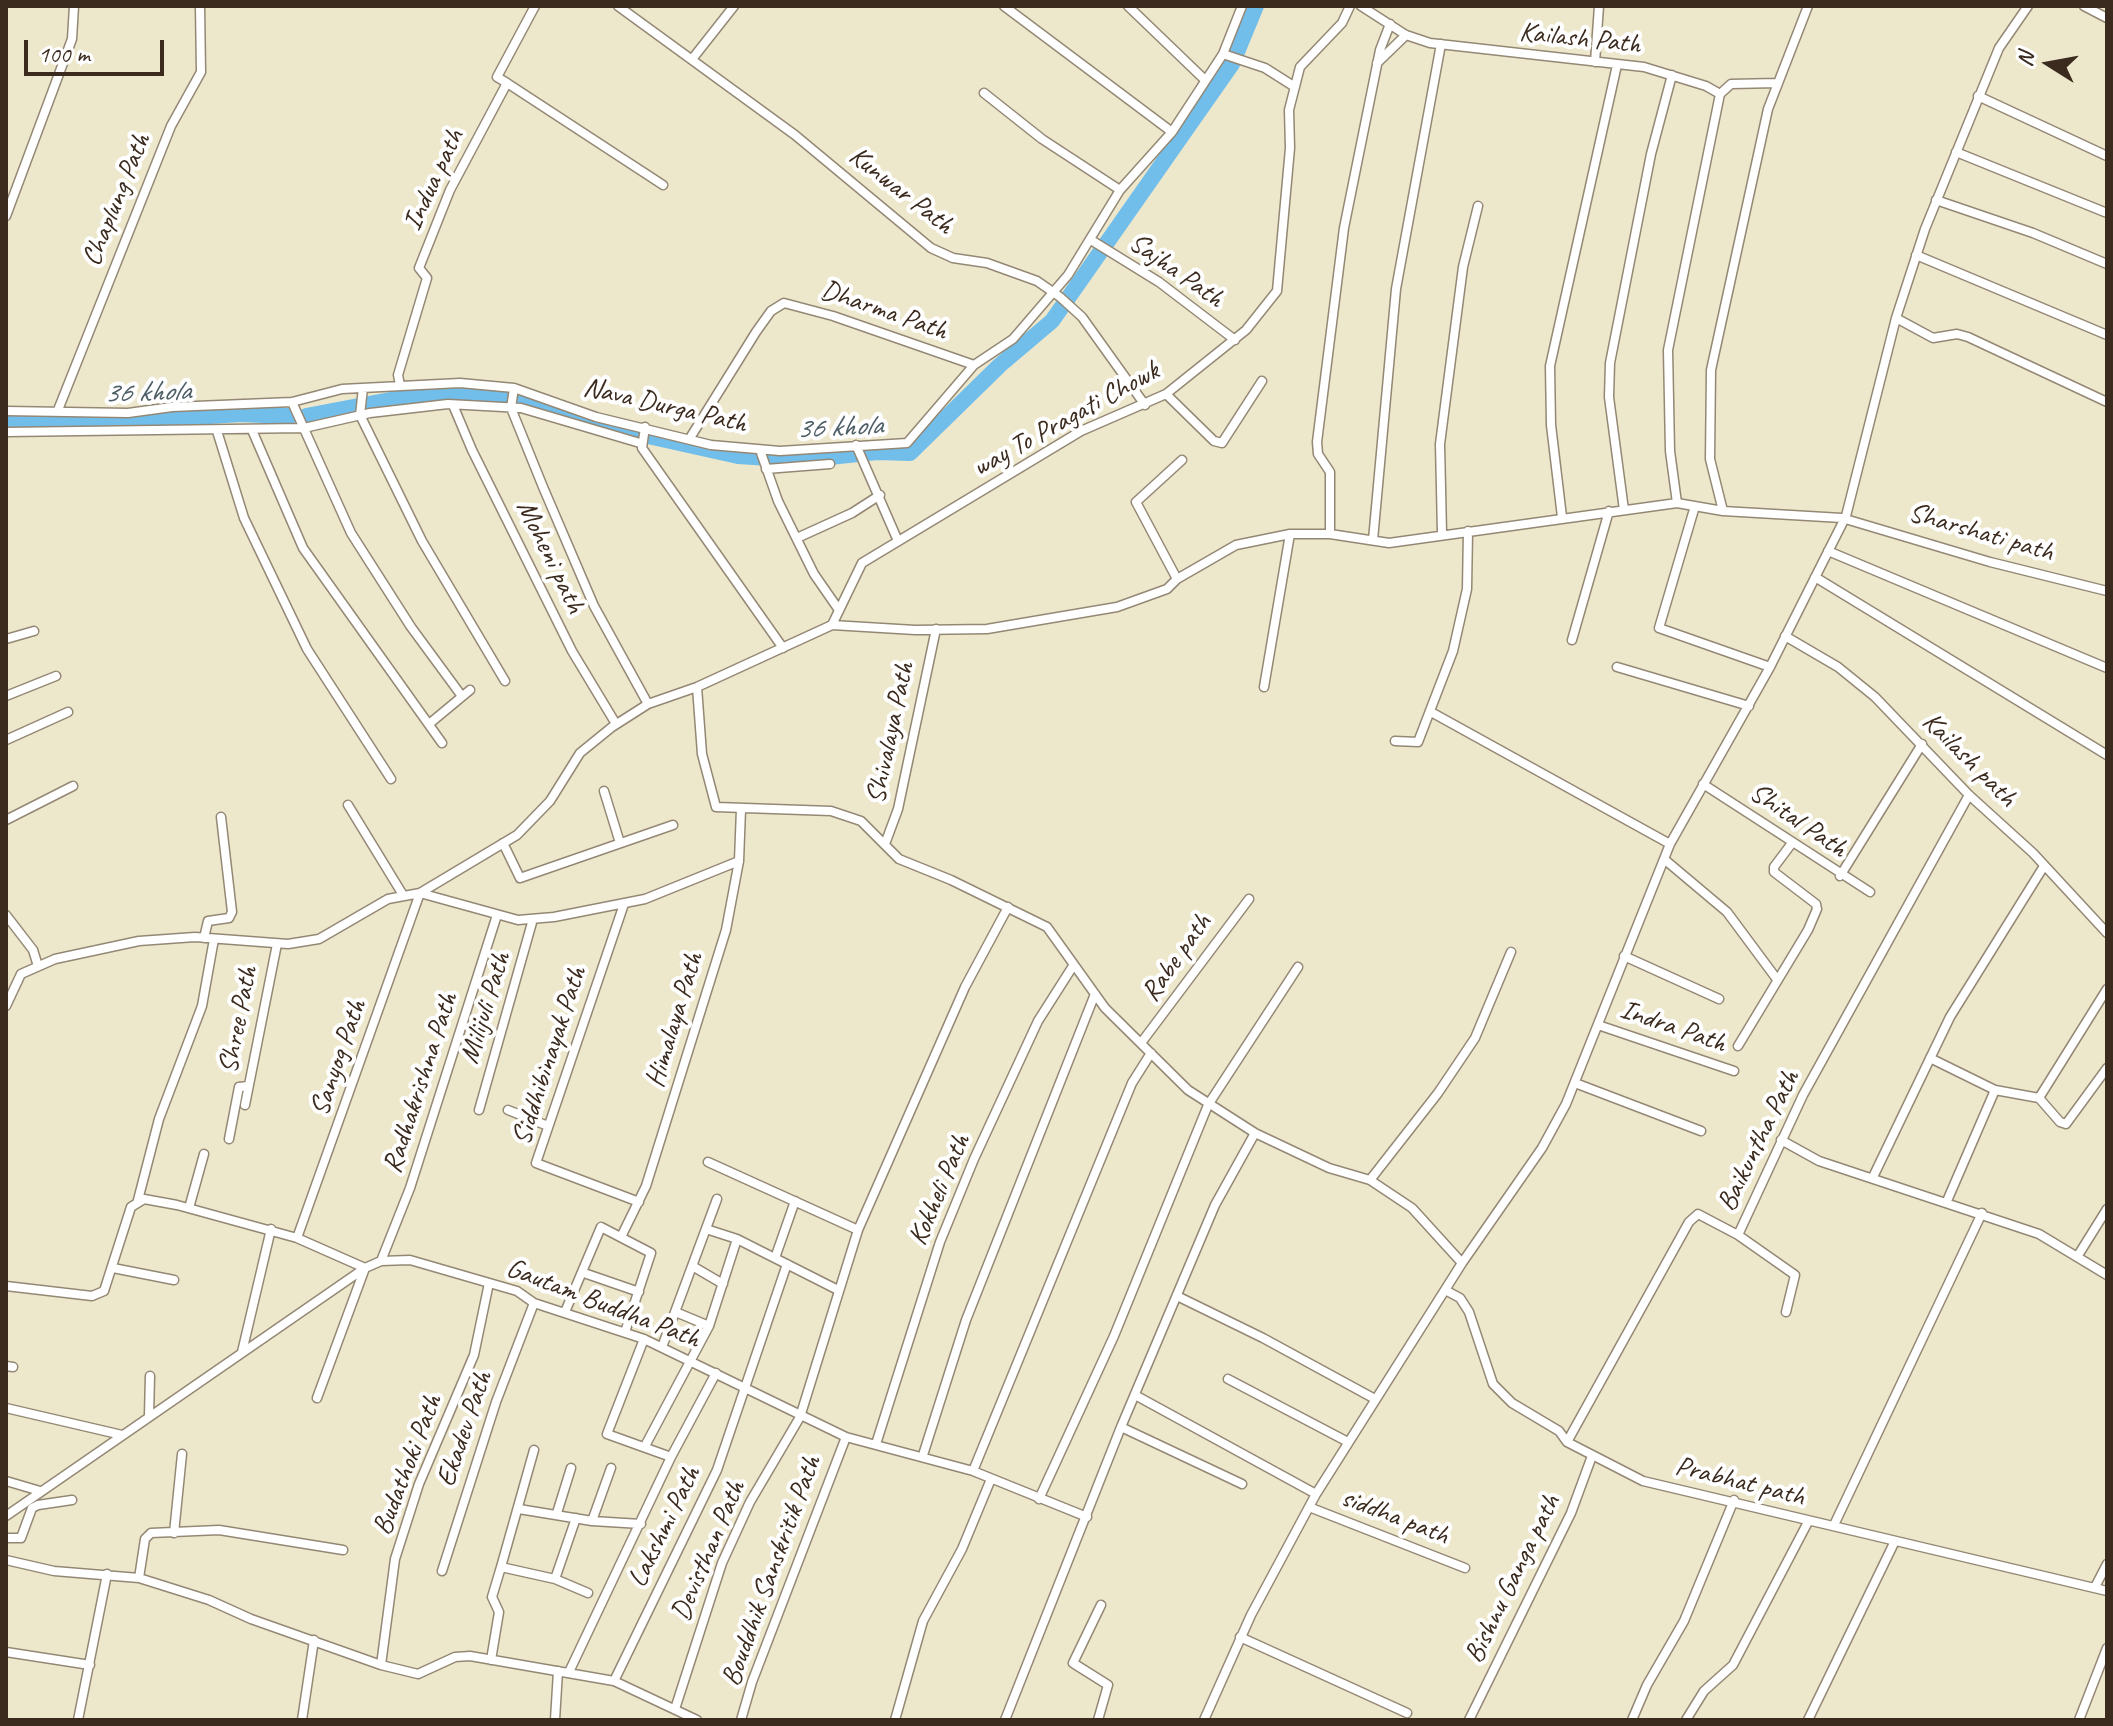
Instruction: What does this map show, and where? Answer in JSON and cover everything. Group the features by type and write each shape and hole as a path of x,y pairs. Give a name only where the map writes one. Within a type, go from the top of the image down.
{"street":[{"path":"6,216 72,39 74,6"},
{"name":"Chaplung Path","path":"58,410 171,126 201,72 200,6"},
{"name":"Indua path","path":"400,385 398,375 427,278 419,268 450,190 507,83 497,77 535,6"},
{"name":"Kunwar Path","path":"618,6 795,135 931,248 953,258 987,263 1037,281 1082,317 1145,405"},
{"path":"633,16 642,6"},
{"path":"693,58 734,6"},
{"path":"1004,6 1172,132"},
{"path":"1128,6 1205,80"},
{"name":"way To Pragati Chowk","path":"832,625 862,563 1081,431 1166,394 1235,340 1277,291 1290,148 1289,110 1300,67 1342,23 1350,6"},
{"name":"Kailash Path","path":"1361,6 1406,35 1441,44 1644,67 1706,86 1720,94"},
{"path":"1595,62 1599,6"},
{"path":"1723,511 1710,459 1711,370 1738,239 1777,83 1808,6"},
{"path":"1204,1720 1240,1637 1316,1494 1462,1263 1542,1148 1575,1083 1670,844 1770,667 1842,518 1846,516 1896,318 1916,255 1999,48 2028,6"},
{"path":"2084,6 2107,18"},
{"name":"Nava Durga Path","path":"6,411 128,413 172,407 292,402 363,388 460,383 514,388 596,417 711,445 760,450 907,443 974,365 1013,339 1052,293 1091,240 1120,190 1172,132 1223,54 1240,7"},
{"path":"1330,534 1330,472 1318,454 1317,442 1344,228 1377,64 1390,24"},
{"path":"1377,64 1406,35"},
{"path":"1373,540 1396,289 1441,44"},
{"path":"1223,54 1265,68 1295,87"},
{"path":"1562,517 1551,425 1550,366 1617,65"},
{"path":"1624,510 1609,397 1610,363 1648,169 1672,75"},
{"path":"507,83 663,185"},
{"path":"1677,503 1669,439 1668,350 1720,94 1731,84 1777,83"},
{"path":"984,93 1042,139 1120,190"},
{"path":"1978,96 2107,156"},
{"path":"1956,152 2107,213"},
{"path":"1936,200 2033,233 2107,264"},
{"path":"1442,533 1440,444 1463,267 1478,206"},
{"name":"Sajha Path","path":"1091,240 1159,282 1235,340"},
{"path":"1916,255 2107,335"},
{"name":"Dharma Path","path":"690,438 771,311 779,305 793,303 974,365"},
{"path":"1896,318 1933,338 1957,334 1968,337 2107,402"},
{"path":"1166,394 1214,441 1222,443 1262,381"},
{"path":"363,388 360,415 422,541 505,681"},
{"path":"514,388 511,408 594,606 648,704"},
{"path":"292,402 351,533 411,627 461,695"},
{"path":"6,432 304,428 360,415 453,405 511,408 553,415 640,443 783,648"},
{"name":"Moheni path","path":"453,405 472,450 572,651 616,724"},
{"path":"640,443 645,427"},
{"path":"252,430 303,548 442,743"},
{"path":"217,431 244,518 307,649 391,779"},
{"path":"856,445 898,541"},
{"path":"760,450 797,538 839,610"},
{"path":"1177,579 1136,502 1182,460"},
{"path":"766,469 830,464"},
{"path":"797,538 852,513 880,495"},
{"name":"Sharshati path","path":"832,625 987,629 1117,607 1167,589 1177,579 1236,545 1290,534 1330,534 1389,543 1442,533 1677,503 1723,511 1842,518 1990,562 2107,591"},
{"path":"1695,506 1659,628 1770,667"},
{"path":"1572,640 1609,511"},
{"path":"1395,741 1418,742 1431,712 1463,617 1468,531"},
{"path":"1264,687 1290,534"},
{"path":"1828,551 2107,668"},
{"path":"1815,577 2107,755"},
{"path":"420,893 517,835 550,801 580,753 616,724 648,704 697,687 832,625"},
{"name":"Shivalaya Path","path":"885,844 898,809 936,629"},
{"path":"6,639 34,631"},
{"name":"Kailash path","path":"1785,636 1838,667 1875,697 2107,933"},
{"path":"1617,667 1749,706"},
{"path":"6,696 56,676"},
{"path":"697,687 702,754 716,807 831,811 861,821 899,859 1047,927 1095,994 1151,1053 1208,1105 1255,1133 1329,1168 1370,1180 1412,1208 1462,1263"},
{"path":"429,724 470,690"},
{"path":"6,740 68,712"},
{"path":"1431,712 1670,844"},
{"path":"1840,876 1922,744"},
{"name":"Shital Path","path":"1703,784 1840,876 1870,892"},
{"path":"6,820 73,786"},
{"path":"604,791 620,843"},
{"name":"Baikuntha Path","path":"1567,1442 1689,1222 1698,1214 1738,1235 1781,1140 1969,795"},
{"path":"348,805 403,895"},
{"name":"Himalaya Path","path":"621,1237 639,1202 726,930 739,861 741,809"},
{"path":"6,1286 92,1296 104,1291 131,1207 138,1200 159,1119 202,1006 208,921 229,918 232,912 221,817"},
{"path":"503,843 520,878 673,825"},
{"path":"1738,1046 1776,978 1808,930 1817,909 1816,904 1774,872 1774,867 1792,843"},
{"path":"1664,859 1727,912 1776,978"},
{"path":"6,1006 21,974 55,959 139,941 209,939 277,944 319,939 388,899 420,893 518,920 533,919 624,904 688,883 739,861"},
{"path":"1873,1177 1950,1017 2044,866"},
{"name":"Sanyog Path","path":"297,1238 379,1015 402,934 420,893"},
{"name":"Rabe path","path":"1141,1043 1249,899"},
{"name":"Siddhibinayak Path","path":"624,904 536,1163 639,1202"},
{"name":"Devisthan Path","path":"675,1709 722,1563 750,1502 800,1417 858,1230 965,987 1008,907"},
{"path":"6,915 33,950 38,966"},
{"name":"Radhakrishna Path","path":"381,1261 415,1175 497,915"},
{"name":"Milijuli Path","path":"479,1110 533,919"},
{"name":"Shree Path","path":"245,1105 277,944"},
{"path":"1370,1180 1438,1093 1475,1038 1511,952"},
{"path":"1624,956 1719,999"},
{"name":"Kokheli Path","path":"876,1444 935,1257 974,1159 1038,1021 1073,966"},
{"path":"1039,1499 1114,1336 1208,1105 1298,967"},
{"path":"2039,1098 2107,989"},
{"path":"923,1455 966,1320 1095,994"},
{"name":"Indra Path","path":"1598,1025 1734,1071"},
{"path":"973,1471 1119,1112 1151,1053"},
{"path":"1930,1058 1995,1090 2039,1098 2060,1122 2066,1124 2107,1068"},
{"path":"1575,1083 1701,1131"},
{"path":"229,1139 239,1087 248,1086"},
{"path":"1947,1201 1995,1090"},
{"path":"508,1110 548,1126"},
{"path":"1005,1720 1121,1427 1215,1205 1255,1133"},
{"path":"1781,1140 1819,1161 2039,1234 2107,1275"},
{"path":"189,1208 204,1154"},
{"path":"708,1162 858,1230"},
{"path":"662,1347 678,1313 717,1199"},
{"path":"138,1200 189,1208 271,1229 365,1268"},
{"path":"775,1258 795,1201"},
{"path":"2077,1257 2107,1209"},
{"path":"1834,1525 1982,1213"},
{"path":"565,1312 601,1227 651,1253 625,1332"},
{"path":"241,1353 271,1229"},
{"path":"706,1229 737,1239 838,1290"},
{"path":"1738,1235 1795,1275 1786,1312"},
{"path":"645,1446 709,1326 737,1239"},
{"name":"Gautam Buddha Path","path":"381,1261 410,1260 517,1291 534,1303 644,1339 846,1437 923,1455 973,1471 1087,1517"},
{"path":"6,1516 10,1508 223,1369 241,1353 365,1268 381,1261"},
{"name":"Lakshmi Path","path":"614,1681 698,1512 747,1388 787,1264"},
{"path":"694,1267 723,1284"},
{"path":"113,1268 174,1280"},
{"path":"317,1398 365,1268"},
{"path":"584,1273 639,1292"},
{"name":"Budathoki Path","path":"381,1665 395,1559 419,1484 474,1355 489,1283"},
{"name":"Prabhat path","path":"1447,1291 1460,1298 1469,1312 1493,1384 1512,1403 1559,1431 1567,1442 1643,1481 1694,1495 1734,1500 1808,1522 1834,1525 2107,1591"},
{"path":"1177,1296 1375,1399"},
{"name":"Ekadev Path","path":"442,1571 496,1402 534,1303"},
{"path":"678,1313 709,1326"},
{"path":"644,1339 607,1434 671,1457"},
{"name":"Lakshmi Path","path":"569,1672 671,1457 716,1373"},
{"path":"149,1415 150,1376"},
{"path":"1228,1379 1348,1442"},
{"path":"1135,1395 1316,1494"},
{"path":"6,1408 122,1435"},
{"path":"1121,1427 1242,1484"},
{"name":"Bouddhik Sanskritik Path","path":"741,1720 752,1682 846,1437"},
{"path":"491,1660 499,1612 492,1597 534,1450"},
{"path":"174,1533 182,1454"},
{"name":"Bishnu Ganga path","path":"1469,1720 1571,1513 1592,1456"},
{"path":"557,1513 571,1468"},
{"path":"592,1521 611,1468"},
{"path":"895,1720 923,1621 962,1549 991,1479"},
{"path":"6,1481 40,1491"},
{"path":"6,1538 21,1538 32,1508 72,1500"},
{"path":"1632,1720 1647,1685 1684,1621 1734,1500"},
{"name":"siddha path","path":"1309,1507 1465,1568"},
{"path":"519,1509 592,1521 641,1524"},
{"path":"555,1579 576,1518"},
{"path":"1686,1720 1704,1691 1733,1665 1808,1522"},
{"path":"139,1578 145,1539 151,1533 219,1530 343,1550"},
{"path":"1808,1720 1895,1541"},
{"path":"6,1560 54,1571 139,1578 209,1600 251,1619 381,1665 418,1674 455,1657 491,1660 614,1681 697,1720"},
{"path":"2095,1587 2107,1564"},
{"path":"501,1567 555,1579 588,1593"},
{"path":"78,1720 107,1574"},
{"path":"1098,1720 1108,1685 1073,1663 1101,1605"},
{"path":"1240,1637 1407,1713"},
{"path":"302,1720 314,1640"},
{"path":"2079,1720 2107,1648"},
{"path":"6,1652 90,1665"},
{"path":"555,1720 558,1671"}],"waterway":[{"name":"36 khola","path":"306,416 411,396 464,394 527,401 594,424 738,456 801,460 877,452 910,453 1000,365 1052,321 1232,64 1256,6"},
{"name":"36 khola","path":"6,419 109,423 240,414 290,416"}]}
